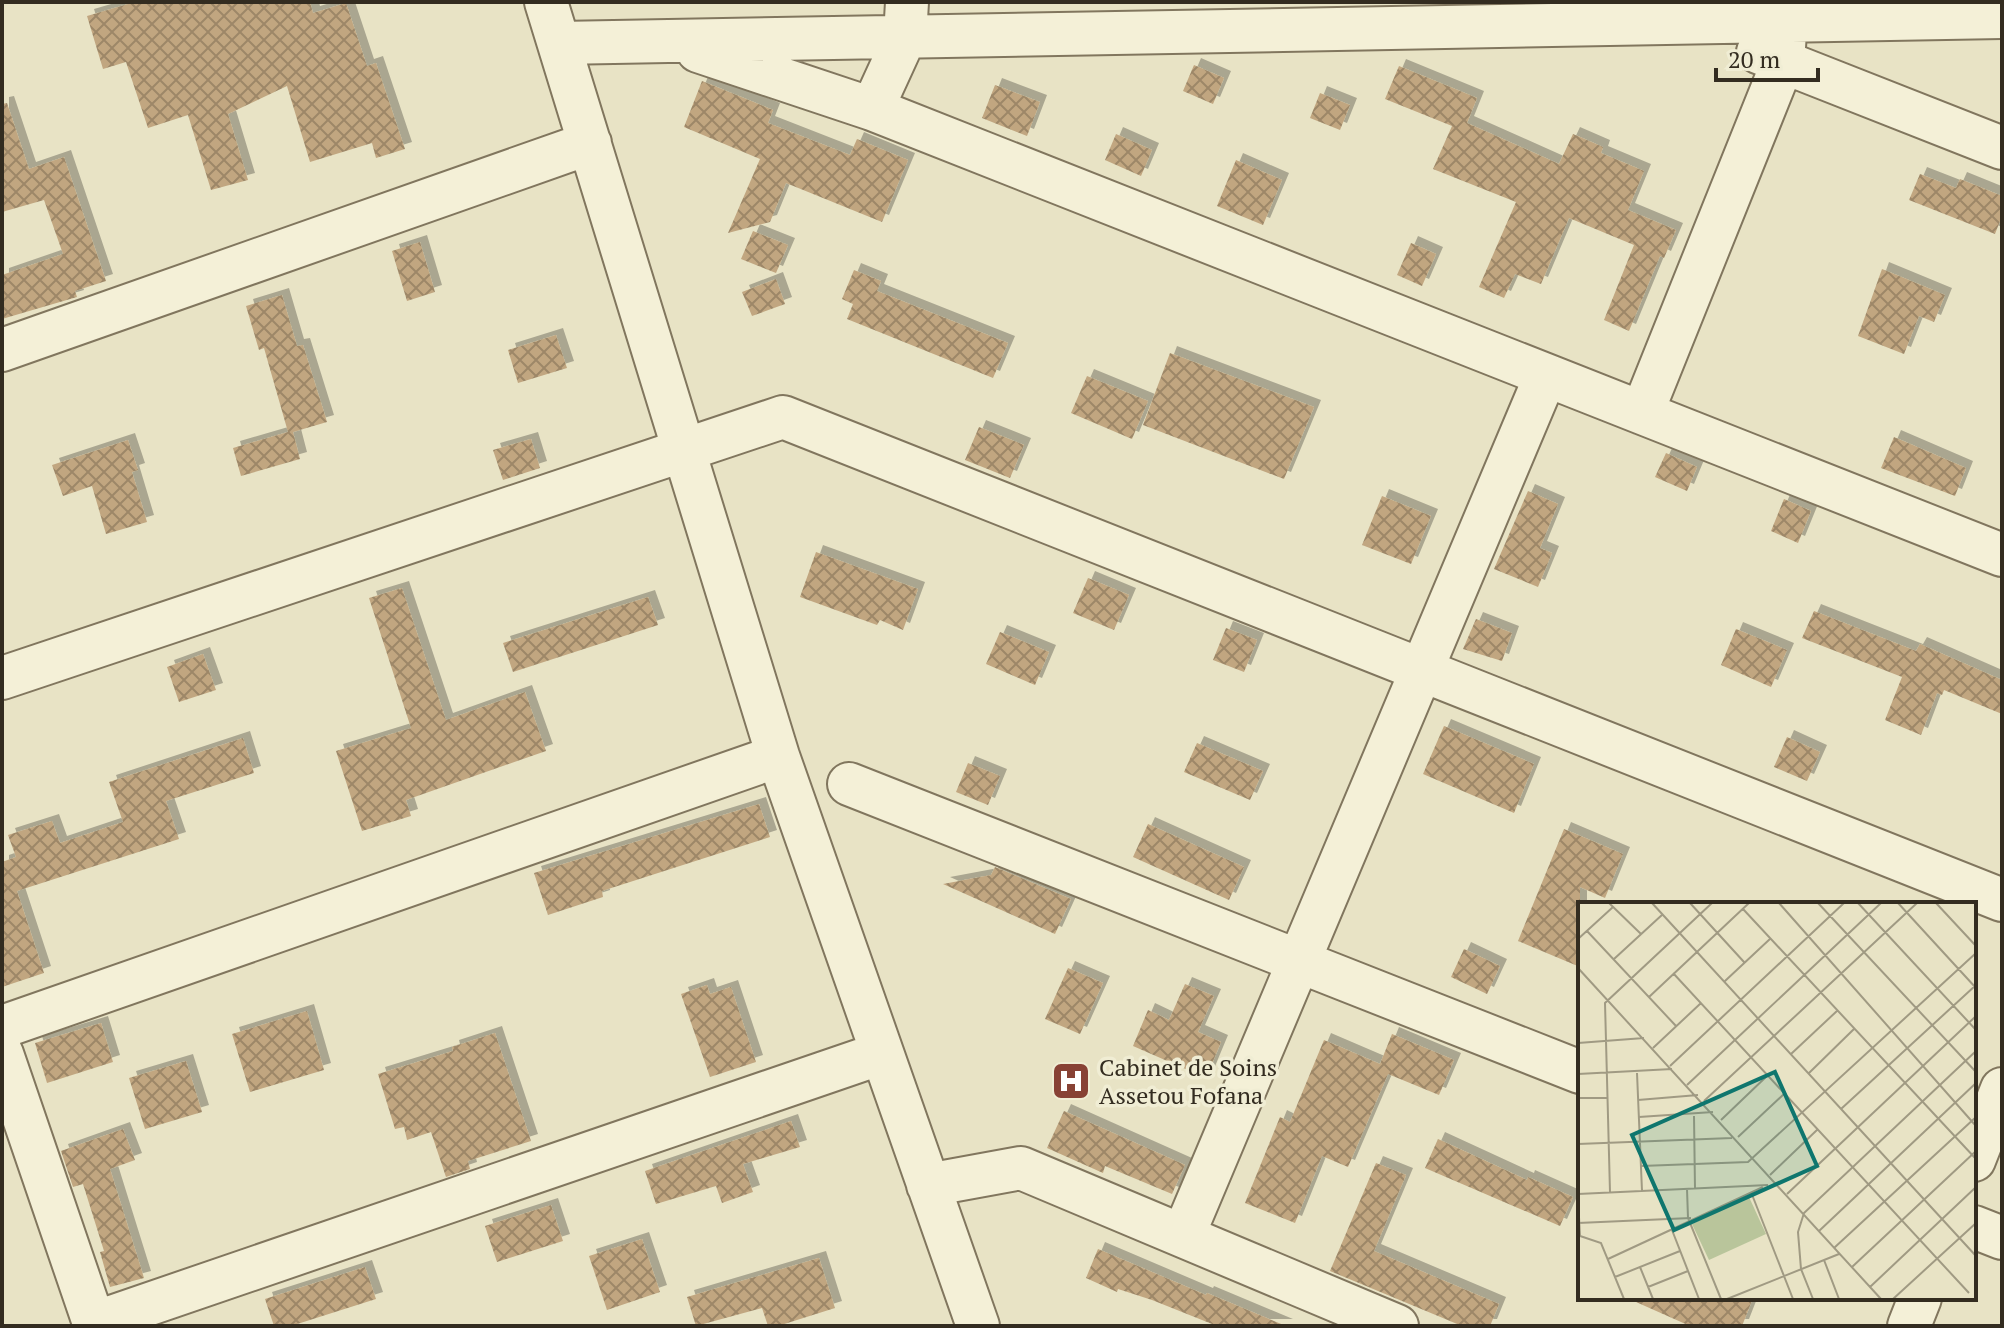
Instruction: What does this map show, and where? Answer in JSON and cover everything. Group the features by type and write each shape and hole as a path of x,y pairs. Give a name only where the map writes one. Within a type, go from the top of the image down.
{"street":[{"path":"546,2 778,756 978,1326"},
{"path":"559,43 671,41 906,20 1686,23 1786,29 2002,17"},
{"path":"872,109 906,20"},
{"path":"1786,29 2002,148"},
{"path":"1642,413 1786,29"},
{"path":"671,41 872,109 2002,555"},
{"path":"2,350 590,143"},
{"path":"1183,1236 1546,375"},
{"path":"2,678 783,417 2002,900"},
{"path":"2,1027 778,756"},
{"path":"849,784 1578,1071"},
{"path":"2,1054 95,1324 882,1053"},
{"path":"1976,1155 2002,1089"},
{"path":"928,1185 1021,1168 1397,1326"},
{"path":"1976,1228 2002,1238"},
{"path":"1909,1326 1919,1300"}],"building":[{"path":"135,2 310,2 313,13 346,3 367,66 376,63 405,149 376,158 372,143 310,162 287,86 228,114 248,180 211,190 188,115 148,128 126,62 103,69 87,16"},
{"path":"1194,65 1224,78 1213,104 1183,91"},
{"path":"1399,66 1477,98 1467,123 1559,164 1573,134 1603,147 1601,153 1644,171 1628,210 1676,230 1664,258 1660,256 1629,331 1604,320 1634,245 1569,218 1541,284 1515,274 1504,298 1479,287 1516,202 1433,169 1452,126 1385,99"},
{"path":"702,81 773,110 768,123 850,155 857,139 908,160 882,222 786,183 770,222 728,233 760,159 684,127"},
{"path":"995,85 1040,102 1027,136 982,118"},
{"path":"1320,93 1350,105 1340,130 1310,118"},
{"path":"7,103 29,169 64,157 106,281 75,291 77,297 2,319 2,275 63,254 44,200 2,212 2,104"},
{"path":"1116,134 1152,150 1141,176 1105,160"},
{"path":"1236,160 1282,180 1263,225 1217,206"},
{"path":"1920,174 1956,188 1960,179 2002,196 2002,216 1995,234 1909,200"},
{"path":"753,231 788,245 776,273 741,259"},
{"path":"420,242 435,292 407,301 392,251"},
{"path":"1411,243 1436,254 1422,286 1397,275"},
{"path":"1882,269 1945,295 1934,322 1919,316 1904,354 1858,336"},
{"path":"854,270 881,281 877,291 1008,343 993,378 847,319 853,304 842,299"},
{"path":"776,279 785,304 752,316 742,292"},
{"path":"282,295 297,346 303,345 327,422 293,432 300,459 241,476 233,448 288,432 264,348 259,350 246,306"},
{"path":"556,335 567,368 518,383 508,350"},
{"path":"1170,353 1314,407 1284,479 1143,425"},
{"path":"1087,376 1148,401 1132,439 1071,413"},
{"path":"979,427 1024,445 1010,478 965,460"},
{"path":"1894,437 1966,468 1955,496 1881,468"},
{"path":"531,439 540,468 503,480 493,450"},
{"path":"128,440 138,470 132,472 147,522 106,534 92,486 63,496 52,465"},
{"path":"1666,453 1697,467 1687,491 1655,477"},
{"path":"1528,491 1558,504 1540,548 1552,553 1538,587 1494,569"},
{"path":"1382,496 1431,516 1411,564 1362,545"},
{"path":"1784,499 1811,511 1798,543 1771,531"},
{"path":"816,552 918,589 903,630 880,620 877,625 800,597"},
{"path":"1088,578 1129,595 1114,630 1073,613"},
{"path":"402,588 446,720 525,692 546,751 406,800 411,816 362,831 336,751 411,728 369,598"},
{"path":"648,597 658,625 513,672 503,643"},
{"path":"1814,611 1916,651 1920,644 2002,680 2002,714 1944,690 1942,695 1937,693 1921,735 1885,720 1902,677 1802,638"},
{"path":"1476,619 1512,633 1502,661 1463,649"},
{"path":"1226,628 1257,640 1244,672 1213,660"},
{"path":"1736,629 1787,650 1771,687 1721,665"},
{"path":"1000,632 1049,652 1035,685 986,664"},
{"path":"203,654 216,690 179,702 167,667"},
{"path":"1444,726 1534,764 1514,813 1423,774"},
{"path":"1787,737 1820,752 1807,781 1774,767"},
{"path":"243,738 254,773 166,801 179,839 17,891 44,973 2,987 2,862 16,857 8,835 52,821 60,843 123,822 109,782"},
{"path":"1197,743 1263,771 1250,800 1184,772"},
{"path":"968,763 1000,776 988,805 956,792"},
{"path":"759,804 770,837 602,891 603,897 548,915 534,873"},
{"path":"1148,824 1244,867 1229,900 1133,857"},
{"path":"1564,829 1623,854 1605,898 1580,887 1578,966 1518,941"},
{"path":"995,867 1071,899 1055,934 943,884 991,875"},
{"path":"1464,949 1500,966 1487,994 1451,977"},
{"path":"1068,968 1103,983 1080,1034 1045,1019"},
{"path":"1185,984 1214,996 1198,1032 1221,1042 1206,1078 1133,1046 1148,1010 1169,1020"},
{"path":"707,985 710,994 731,987 756,1062 710,1077 681,994"},
{"path":"307,1011 324,1070 250,1092 232,1034"},
{"path":"101,1023 113,1062 47,1083 35,1043"},
{"path":"495,1033 531,1141 468,1161 470,1169 446,1177 431,1132 407,1140 404,1127 395,1129 378,1074 453,1051 452,1047"},
{"path":"1392,1034 1454,1060 1439,1095 1388,1074 1348,1167 1322,1156 1295,1223 1245,1203 1280,1117 1290,1122 1324,1040 1380,1064"},
{"path":"186,1061 202,1112 145,1129 129,1078"},
{"path":"1064,1111 1185,1165 1172,1194 1105,1166 1103,1173 1047,1148"},
{"path":"791,1121 800,1147 743,1164 753,1192 722,1203 716,1186 656,1204 645,1171"},
{"path":"123,1129 135,1160 110,1169 144,1278 110,1287 100,1252 104,1251 83,1184 73,1187 61,1151"},
{"path":"1438,1139 1527,1180 1528,1177 1573,1197 1560,1226 1425,1168"},
{"path":"1376,1163 1406,1175 1374,1251 1499,1304 1490,1326 1462,1326 1330,1271"},
{"path":"551,1205 563,1241 497,1262 485,1226"},
{"path":"642,1239 660,1292 607,1310 589,1256"},
{"path":"1098,1249 1286,1326 1217,1326 1152,1300 1118,1289 1117,1292 1086,1278"},
{"path":"819,1258 835,1308 778,1326 768,1326 762,1308 696,1326 687,1297"},
{"path":"365,1267 376,1299 291,1326 274,1326 265,1299"},
{"path":"1632,1300 1752,1300 1742,1326 1690,1326"}],"place":[{"name":"Cabinet de Soins Assetou Fofana","path":"1071,1081"}]}
